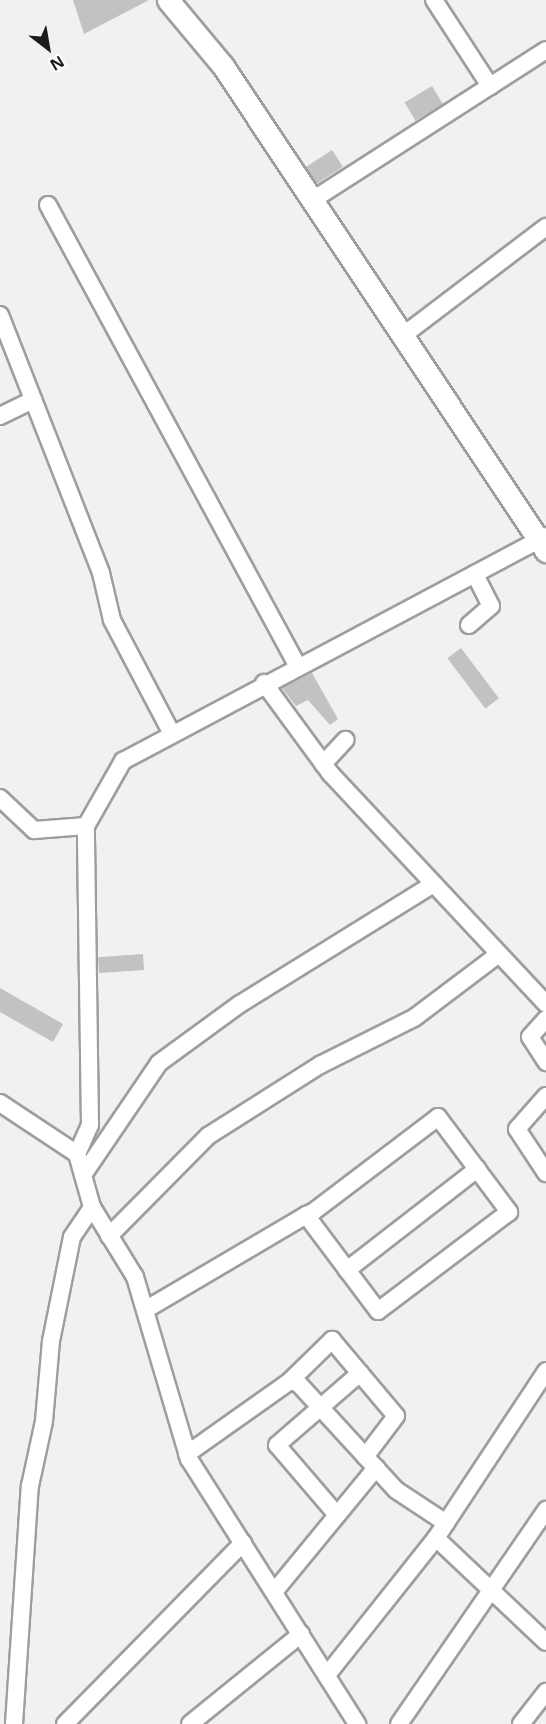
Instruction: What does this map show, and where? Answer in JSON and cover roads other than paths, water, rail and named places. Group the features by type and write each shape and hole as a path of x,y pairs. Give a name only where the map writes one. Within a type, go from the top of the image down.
{"main road":[{"path":"168,0 223,66 401,337 544,543"}],"street":[{"path":"434,0 490,86"},
{"path":"311,201 546,50"},
{"path":"48,206 297,665"},
{"path":"401,337 546,227"},
{"path":"0,315 101,573 112,620 172,734"},
{"path":"0,416 33,400"},
{"path":"357,1724 187,1454 135,1277 92,1207 77,1154 90,1125 86,826 123,761 297,665 475,574 544,543"},
{"path":"469,625 491,606 475,574"},
{"path":"264,683 323,764 432,885 546,1004"},
{"path":"323,764 345,740"},
{"path":"0,798 34,830 86,826"},
{"path":"83,1175 159,1063 240,1004 432,885"},
{"path":"109,1236 208,1136 320,1065 414,1018 499,954"},
{"path":"546,1019 530,1037 546,1062"},
{"path":"546,1096 518,1129 546,1173"},
{"path":"0,1103 77,1154"},
{"path":"145,1310 306,1215 438,1118 509,1212 378,1311 306,1215"},
{"path":"347,1270 477,1169"},
{"path":"14,1724 30,1486 44,1420 51,1341 72,1237 92,1207"},
{"path":"187,1454 290,1381 332,1340 396,1416 337,1515 274,1592"},
{"path":"327,1675 436,1538 546,1371"},
{"path":"337,1515 277,1445 360,1373"},
{"path":"290,1381 320,1408 396,1490 446,1523"},
{"path":"399,1724 493,1592 546,1510"},
{"path":"436,1538 546,1642"},
{"path":"65,1724 243,1543"},
{"path":"190,1724 301,1634"},
{"path":"521,1724 546,1692"}]}
